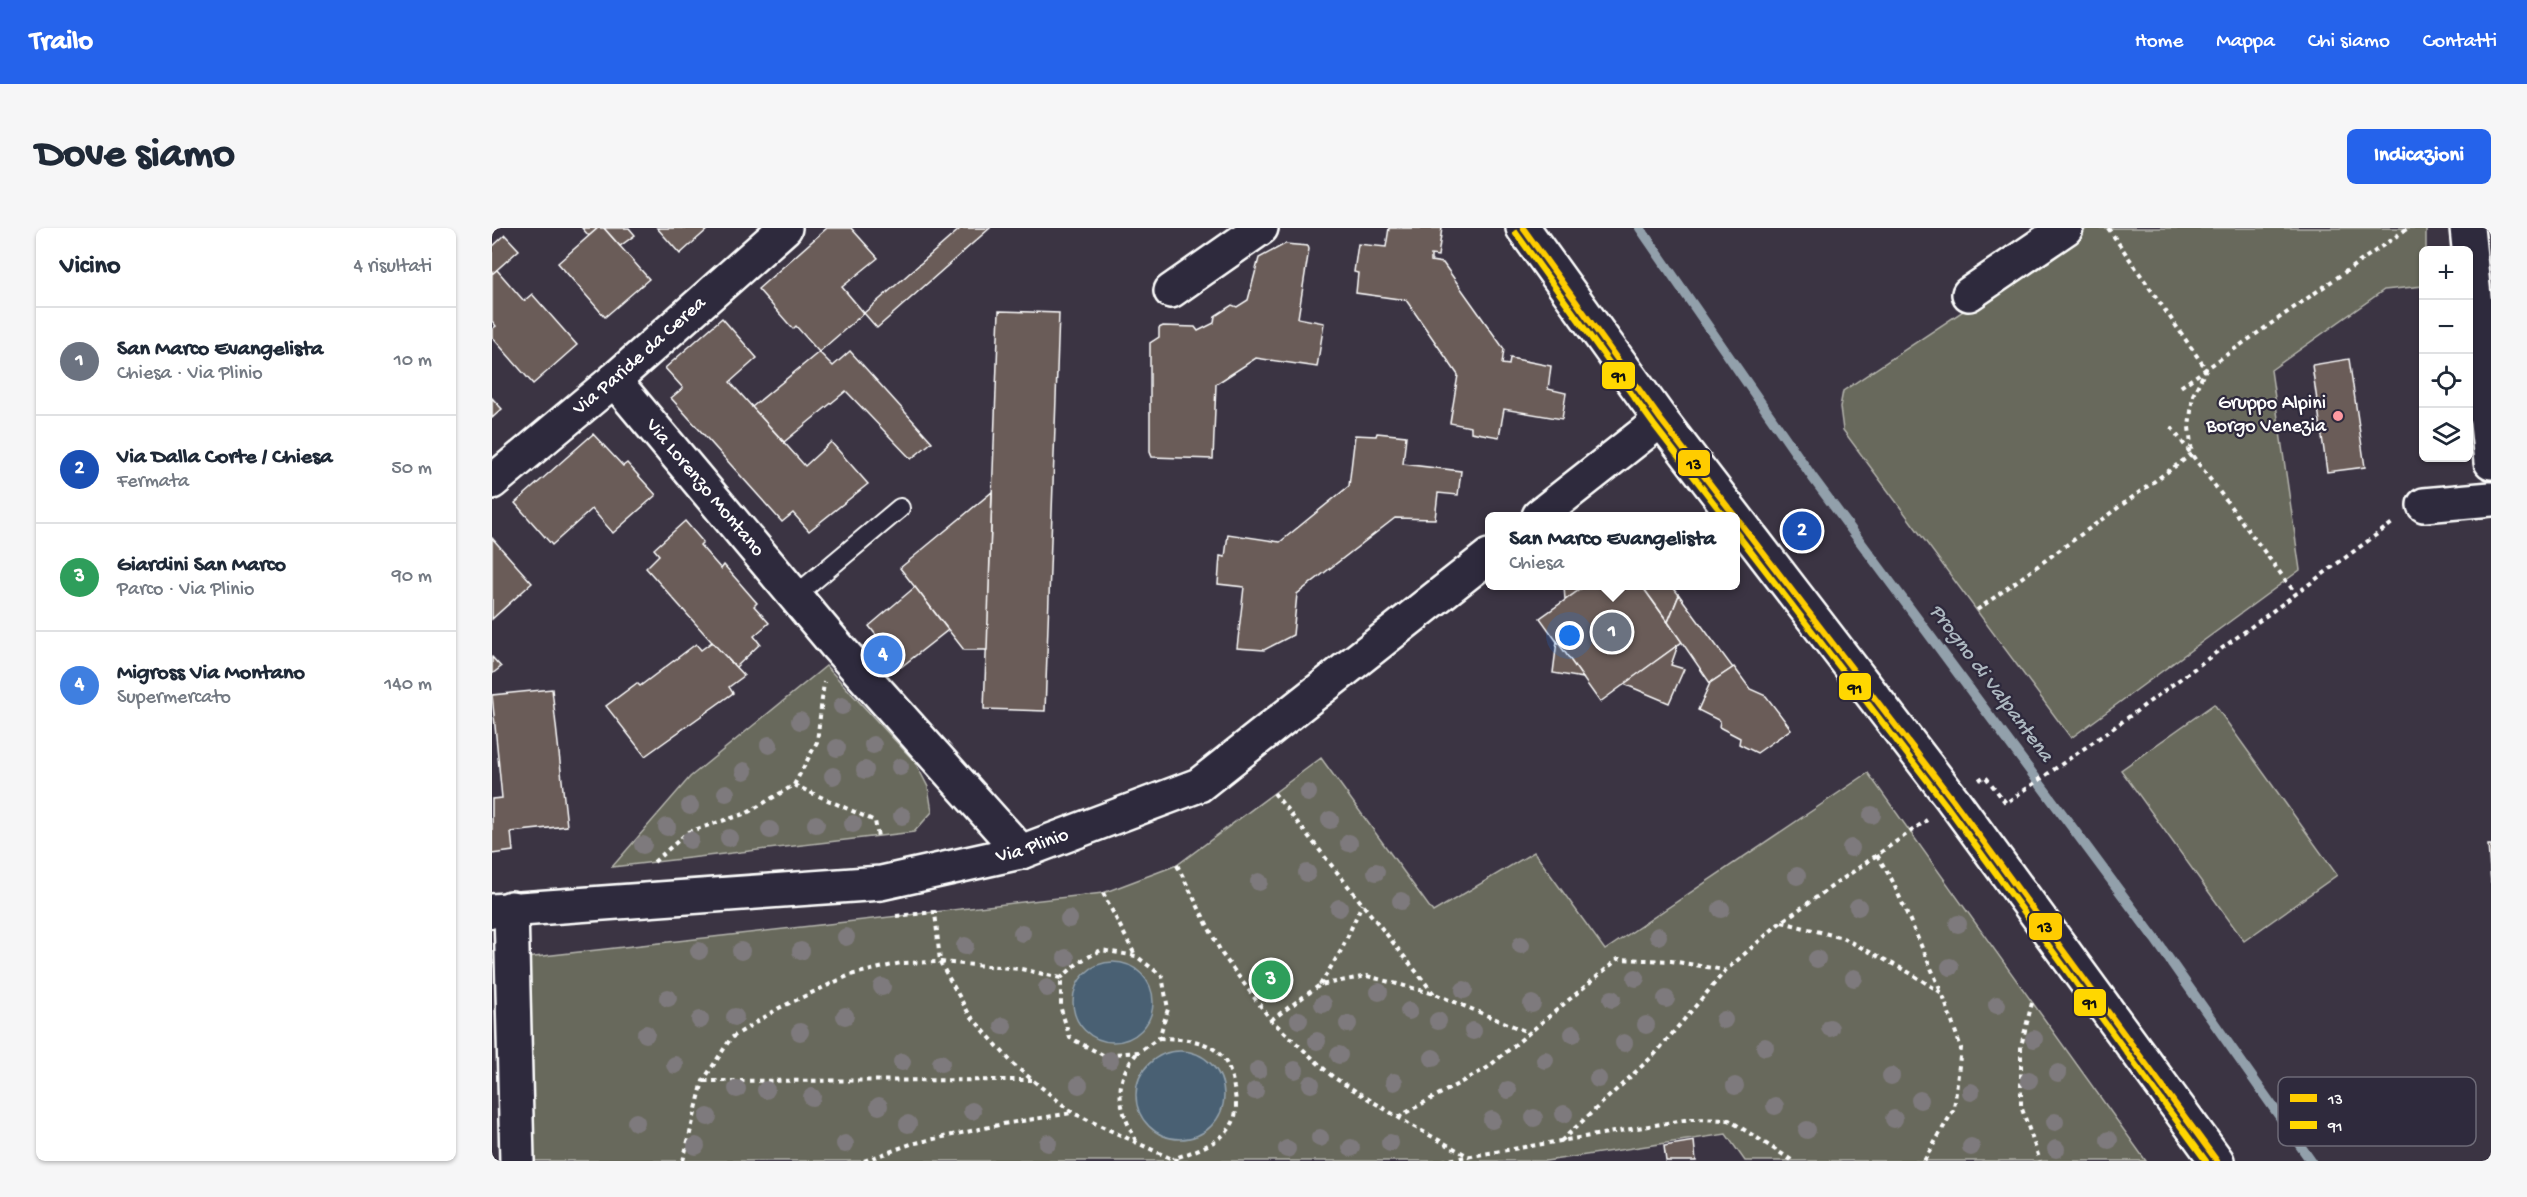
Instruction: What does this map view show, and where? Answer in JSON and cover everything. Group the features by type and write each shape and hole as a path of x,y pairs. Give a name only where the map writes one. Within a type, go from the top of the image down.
{"street":[{"name":"Via Paride da Cerea","path":"492,482 614,380 785,228"},
{"path":"1171,291 1262,228"},
{"path":"1523,228 1661,420 1732,512"},
{"path":"1969,294 2066,228"},
{"path":"2467,228 2491,462"},
{"name":"Via Lorenzo Montano","path":"614,380 835,644 1022,852"},
{"path":"1544,512 1661,420"},
{"path":"2424,505 2491,499"},
{"path":"1740,523 1953,800 2217,1161"},
{"name":"Via Plinio","path":"502,909 881,883 1022,852 1199,785 1485,559"},
{"path":"502,909 517,1161"}],"lane":[{"path":"795,596 900,508"}],"path":[{"path":"2108,228 2206,369"},
{"path":"2179,388 2408,228"},
{"path":"2192,454 2189,427 2193,394 2206,369"},
{"path":"2171,427 2296,594"},
{"path":"1977,610 2192,454"},
{"path":"1979,780 1985,776 2006,803 2399,518 2424,505"},
{"path":"654,862 688,832 747,813 794,785 817,742 826,666 835,644"},
{"path":"794,785 875,821 879,837"},
{"path":"1274,793 1435,994"},
{"path":"1561,1142 1655,1054 1725,970 1781,922 1927,819"},
{"path":"1877,855 1896,889 1942,993 1961,1048 1954,1109 1924,1161"},
{"path":"1177,865 1222,954 1271,1020 1333,1077 1398,1118 1470,1157"},
{"path":"881,883 888,917 935,912 940,962 969,1014 1014,1065 1073,1113 1172,1159 1182,1161"},
{"path":"1103,893 1136,956 1162,976 1168,1009 1159,1038"},
{"path":"1271,1020 1320,985 1342,949 1362,904"},
{"path":"1781,922 1843,938 1910,973 1942,993"},
{"path":"1136,956 1101,950 1079,962 1061,978 1061,1009 1071,1038 1103,1055 1139,1052"},
{"path":"1398,1118 1487,1068 1618,959 1671,961 1725,970"},
{"path":"683,1161 703,1081 731,1038 779,1008 850,975 902,963 940,962 1021,969 1061,978"},
{"path":"1320,985 1367,976 1435,994 1530,1033"},
{"path":"2032,1003 2021,1046 2021,1106 2040,1161"},
{"path":"1136,1142 1125,1118 1119,1088 1127,1066 1139,1052 1159,1038 1193,1039 1221,1053 1232,1076 1236,1103 1232,1125 1209,1146 1172,1159"},
{"path":"703,1081 1033,1080"},
{"path":"864,1161 911,1144 1073,1113"},
{"path":"1442,1161 1691,1119 1729,1120 1793,1161"}],"green space":[{"path":"2088,228 2426,228 2426,246 2419,246 2419,286 2384,290 2271,370 2300,570 2071,738 1843,430 1840,407 1843,391"},
{"path":"826,666 915,762 928,787 932,812 914,832 612,867 690,777"},
{"path":"2214,704 2337,875 2244,941 2121,770"},
{"path":"1321,758 1433,912 1534,852 1605,950 1868,773 2146,1161 1745,1161 1726,1134 1546,1161 528,1161 526,958 1103,893 1177,865"}],"water":[{"path":"1105,962 1121,962 1142,973 1153,994 1153,1010 1142,1031 1121,1042 1105,1042 1091,1036 1079,1024 1073,1010 1073,994 1079,980 1091,968"},
{"path":"1171,1051 1189,1051 1205,1058 1217,1070 1224,1086 1224,1104 1217,1120 1205,1132 1189,1139 1171,1139 1155,1132 1143,1120 1136,1104 1136,1086 1143,1070 1155,1058"}],"building":[{"path":"582,228 598,228 589,236"},
{"path":"598,228 604,228 649,279 605,317 558,263"},
{"path":"604,228 629,228 635,235 620,246"},
{"path":"657,228 709,228 680,254"},
{"path":"827,228 851,228 878,258 842,287 864,313 819,352 796,326 793,329 758,289"},
{"path":"961,228 990,228 877,328 864,313"},
{"path":"1389,228 1442,228 1438,256 1431,255 1431,261 1443,263 1504,349 1502,364 1509,365 1510,358 1551,366 1548,389 1566,393 1562,419 1504,409 1499,437 1471,432 1471,427 1450,423 1458,375 1406,300 1356,293 1358,273 1354,272 1358,244 1386,247"},
{"path":"505,235 519,250 492,274 492,247"},
{"path":"1285,244 1308,246 1309,249 1298,318 1324,323 1317,367 1256,358 1216,384 1213,459 1152,457 1150,452 1150,343 1159,337 1159,328 1163,326 1195,327 1198,331 1214,323 1215,316 1232,305 1237,307 1248,300 1259,258"},
{"path":"497,270 524,301 532,294 577,345 533,384 492,337 492,329 496,326 492,321 492,274"},
{"path":"999,311 1059,313 1045,711 984,709"},
{"path":"722,318 757,358 730,382 805,466 831,442 868,484 809,531 793,513 782,522 671,398 683,388 665,368"},
{"path":"850,351 932,442 911,459 846,391 784,442 752,407 819,352 833,366"},
{"name":"Gruppo Alpini Borgo Venezia","path":"2349,359 2365,467 2327,472 2312,365"},
{"path":"492,398 502,409 492,418"},
{"path":"1377,433 1406,436 1403,464 1461,471 1458,495 1438,493 1435,519 1395,518 1297,594 1293,635 1264,650 1237,648 1244,587 1218,584 1220,556 1225,557 1228,534 1280,542 1349,486 1355,435 1376,436"},
{"path":"593,434 623,466 627,463 656,495 613,533 592,509 552,545 515,503"},
{"path":"992,492 987,650 964,650 900,568"},
{"path":"685,521 703,542 700,545 721,569 724,565 757,603 754,606 769,623 754,636 760,644 735,668 646,568 659,555 654,549"},
{"path":"492,538 532,583 492,619"},
{"path":"915,587 948,630 901,667 869,626"},
{"path":"1564,590 1579,590 1565,600"},
{"path":"1579,590 1645,590 1682,642 1600,702 1540,618"},
{"path":"1645,590 1675,590 1679,595 1668,622"},
{"path":"1679,595 1733,668 1710,683 1668,622"},
{"path":"1557,641 1583,678 1553,673"},
{"path":"712,642 744,676 729,687 733,693 645,756 606,706 637,683 640,686 696,644 701,650"},
{"path":"1678,645 1671,665 1684,669 1669,703 1624,684"},
{"path":"492,657 501,667 492,674"},
{"path":"1734,667 1750,689 1766,696 1791,729 1757,753 1739,744 1740,738 1719,727 1720,721 1698,710 1710,683"},
{"path":"552,689 567,826 511,832 513,851 492,854 492,799 502,798 492,695"},
{"path":"2488,845 2491,845 2491,883"},
{"path":"1694,1141 1696,1161 1666,1161 1664,1146"}],"waterway":[{"name":"Progno di Valpantena","path":"1640,228 1813,478 2155,939 2278,1114"},
{"name":"Progno di Valpantena","path":"2300,1146 2311,1161"}],"transit line":[{"name":"13","path":"1523,228 1661,420 1732,512"},
{"name":"91","path":"1516,233 1654,425 1721,512"},
{"name":"13","path":"1740,523 1953,800 2217,1161"},
{"name":"91","path":"1740,537 1946,805 2206,1161"}],"place":[{"name":"Gruppo Alpini Borgo Venezia","path":"2338,416"},
{"name":"Via Dalla Corte / Chiesa","path":"1802,531"},
{"name":"San Marco Evangelista","path":"1612,632"},
{"name":"Migross Via Montano","path":"883,655"},
{"name":"Giardini San Marco","path":"1271,980"}]}
